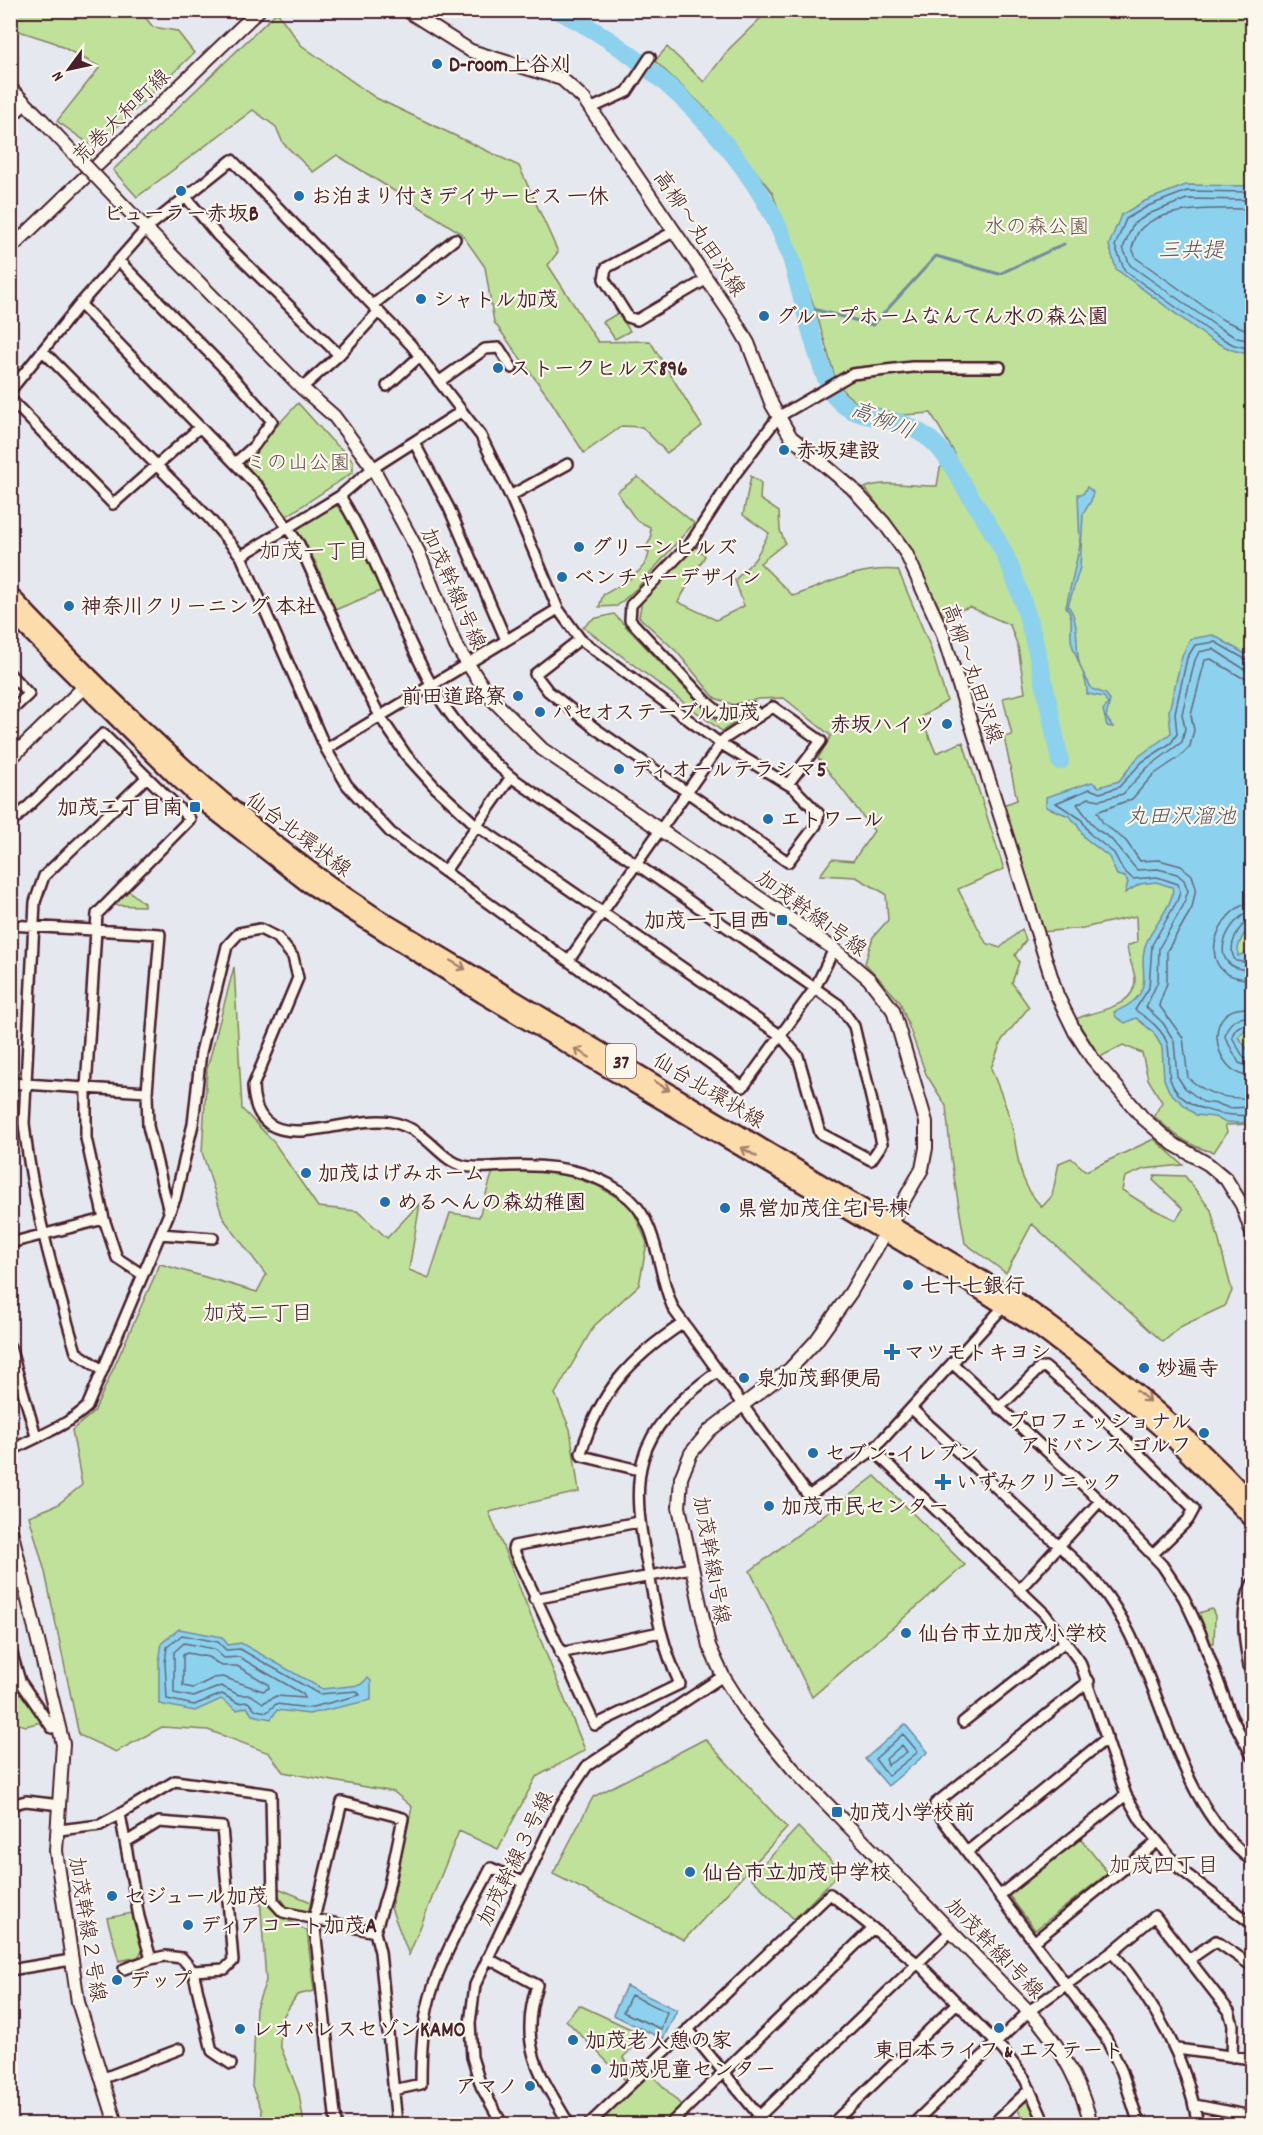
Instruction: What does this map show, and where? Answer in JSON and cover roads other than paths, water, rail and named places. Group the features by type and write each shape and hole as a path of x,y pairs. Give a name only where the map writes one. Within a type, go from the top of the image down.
{"main road":[{"name":"仙台北環状線","path":"10,595 88,684"},
{"name":"仙台北環状線","path":"10,612 88,684 120,709 241,818 300,864 366,910 748,1137 889,1230 1077,1342 1132,1386 1197,1445 1252,1502"},
{"name":"仙台北環状線","path":"1008,1302 1119,1391 1174,1440 1252,1519"}],"street":[{"name":"荒巻大和町線","path":"10,249 259,10"},
{"name":"高柳～丸田沢線","path":"406,10 471,51 562,79 592,108 748,343 778,417 791,437 852,488 884,523 906,553 942,632 1057,995 1075,1032 1092,1058 1143,1118 1173,1144 1208,1164 1226,1179 1242,1205 1252,1233"},
{"path":"592,108 627,92 650,57"},
{"name":"加茂幹線1号線","path":"10,88 302,388 334,417 373,468 418,551 465,663 489,696 542,749 660,827 775,910 834,949 869,979 893,1010 926,1122 922,1169 889,1230 839,1310 816,1341 790,1368 700,1440 685,1464 681,1478 679,1507 704,1627 723,1676 747,1714 771,1745 1050,2035 1069,2065 1082,2094 1091,2124"},
{"path":"10,118 26,104"},
{"path":"10,391 80,304 147,228 232,160 420,356 481,436 510,496 558,609 580,639 721,744 788,784 819,814 816,825 788,862 579,716 548,691 535,674 580,639"},
{"path":"186,197 217,235 339,355"},
{"path":"675,231 606,268 604,279 628,317 638,320 707,279"},
{"path":"302,388 339,355 376,308 455,239"},
{"path":"119,261 228,372 272,421 254,446 236,463"},
{"path":"80,304 236,463 259,488 288,526 381,718 406,755 436,788 477,825 780,1035 798,1056 820,1133 871,1160 882,1144 854,1026 839,1005 511,777 482,752 432,686 361,529 340,496"},
{"path":"440,381 485,349 499,348 512,368"},
{"path":"43,351 209,518 241,556 326,749 347,785 391,833 743,1087 814,988 834,949"},
{"path":"387,386 420,356"},
{"path":"760,716 750,707 722,715 709,704 630,620 631,605 690,544 736,473 778,417 852,374 912,367 1000,367"},
{"path":"10,399 113,504 200,427"},
{"path":"241,556 340,496 373,468 415,444 462,411"},
{"path":"415,444 449,508 506,640"},
{"path":"510,496 568,464"},
{"path":"326,749 381,718 465,663 558,609"},
{"path":"10,674 29,694 10,712"},
{"path":"10,759 88,684"},
{"path":"569,960 660,827 724,739 773,707 821,741 788,784"},
{"path":"10,824 103,734 190,819 102,907 98,914 86,1088 87,1138 104,1219 117,1258 142,1275"},
{"path":"102,1370 76,1352 44,1234 28,1157 24,1123 35,902 44,876 147,777"},
{"path":"445,871 511,777"},
{"path":"10,925 160,934 147,1092 148,1126 169,1212"},
{"path":"10,1451 36,1436 70,1423 87,1407 169,1212 193,1124 201,1052 227,946 238,933 260,929 278,938 293,957 298,978 253,1086 254,1103 263,1120 276,1129 293,1132 370,1121 394,1123 420,1133 458,1164 476,1167 550,1166 578,1172 627,1197 647,1222 666,1292 682,1324 810,1495 873,1450 1008,1302"},
{"path":"10,1083 147,1092"},
{"path":"10,1243 104,1219"},
{"path":"160,1234 213,1238"},
{"path":"639,1470 581,1454 599,1407 620,1376 647,1348 682,1324"},
{"path":"10,1347 36,1436"},
{"path":"952,1363 1100,1501 1153,1554 1184,1598 1200,1632 1231,1716 1252,1756"},
{"path":"999,1408 1040,1368 1045,1367 1092,1407 1194,1509 1188,1520 1153,1554"},
{"path":"638,1522 514,1546 534,1599 595,1725 679,1687 660,1632 638,1522 639,1470 654,1434 669,1412 689,1392 717,1372"},
{"path":"911,1408 1058,1545 1107,1595 1132,1636 1150,1675 1186,1772 1209,1812 1252,1862"},
{"path":"873,1450 1044,1613 1066,1641 1089,1681 1126,1795 1156,1842 1180,1869 1252,1924"},
{"path":"1019,1590 1100,1501"},
{"name":"加茂幹線２号線","path":"10,1526 63,1744 56,1851 78,2002 116,2124"},
{"path":"534,1599 691,1568"},
{"path":"1252,1584 1246,1597 1245,1650 1252,1680"},
{"path":"560,1653 660,1632"},
{"path":"963,1722 1066,1641"},
{"path":"10,1647 20,1681 52,1728 59,1726"},
{"name":"加茂幹線３号線","path":"502,2124 481,2086 470,2037 472,1998 487,1958 523,1882 572,1785 587,1766 723,1676"},
{"path":"1089,1681 935,1804 937,1812 1106,2038 1129,2092 1138,2124"},
{"path":"968,1851 1107,1738"},
{"path":"59,1830 100,1825 175,1781 271,1794 273,1901 283,1912 375,1932"},
{"path":"1000,1895 1126,1795"},
{"path":"10,1805 26,1801 60,1805"},
{"path":"336,2124 314,1919 342,1802 403,1818 388,1890 375,1932 380,1952 397,2124"},
{"path":"120,1814 140,1917 151,1959"},
{"path":"126,1842 159,1822 222,1827 233,1961 225,1969 193,1971"},
{"path":"1035,1941 1156,1842"},
{"path":"393,2090 421,2084 423,2032 430,1997 441,1968 491,1868 523,1882"},
{"path":"589,2124 828,1894 918,1963 997,2043 1030,2089 1045,2124"},
{"path":"913,2124 1029,2011 1066,1982 1112,1952 1155,1916 1229,2011 1233,2025 1232,2056"},
{"path":"670,2124 873,1928"},
{"path":"751,2124 951,1932"},
{"path":"1190,1959 1216,1941 1252,1966"},
{"path":"1112,1952 1150,2001 1177,2049 1195,2105 1198,2124"},
{"path":"124,1969 165,1956 182,1958 193,1971 212,2051 231,2064"},
{"path":"487,1958 537,1985 528,2020 530,2048 537,2068 569,2124"},
{"path":"10,1970 72,1960"},
{"path":"832,2124 957,2003"},
{"path":"688,2029 766,2124"},
{"path":"101,2079 180,2049"},
{"path":"1177,2049 1252,2059"},
{"path":"993,2124 1030,2089"},
{"path":"1195,2105 1252,2116"}],"water":[{"name":"三共提","path":"1186,185 1252,186 1252,355 1232,350 1211,340 1116,269 1109,245 1121,215 1145,201"},
{"path":"1087,487 1093,492 1091,501 1083,514 1080,567 1068,606 1076,625 1080,664 1072,644 1071,616 1066,607 1080,545 1078,494 1083,494"},
{"name":"丸田沢溜池","path":"1213,635 1252,658 1252,924 1238,947 1238,956 1245,953 1252,957 1252,1033 1245,1030 1238,1037 1252,1055 1252,1120 1241,1123 1224,1122 1215,1117 1196,1115 1176,1098 1169,1091 1164,1079 1162,1047 1153,1032 1136,1018 1125,1023 1116,1017 1114,1012 1129,1005 1138,997 1142,989 1144,951 1147,941 1168,906 1173,892 1172,887 1156,882 1140,884 1125,893 1128,882 1125,877 1117,875 1109,857 1085,838 1069,816 1046,807 1046,797 1092,782 1099,787 1119,781 1138,757 1171,733 1169,711 1182,656 1190,639"},
{"path":"1083,673 1092,689 1106,694 1110,700 1106,717 1113,727 1107,726 1103,710 1108,704 1104,697 1087,694"},
{"path":"179,1629 222,1637 228,1645 241,1643 322,1689 360,1685 368,1678 371,1681 371,1700 309,1714 277,1710 271,1719 252,1715 247,1707 237,1710 221,1699 195,1711 159,1704 159,1662 162,1643"},
{"path":"905,1724 928,1752 888,1786 865,1759"},
{"path":"626,1986 677,2010 663,2039 613,2015"}],"waterway":[{"name":"高柳川","path":"557,10 593,30 664,82 697,113 727,147 753,183 775,220 791,258 817,353 830,388 837,399 857,412 894,421 918,432 930,439 950,462 1004,553 1014,576 1038,655 1060,761"},
{"path":"806,307 873,325 936,256 999,274 1064,244"}],"place":[{"name":"D-room上谷刈","path":"437,64"},
{"name":"ビューラー赤坂B","path":"181,191"},
{"name":"お泊まり付きデイサービス 一休","path":"299,196"},
{"name":"シャトル加茂","path":"421,299"},
{"name":"グループホームなんてん水の森公園","path":"764,316"},
{"name":"ストークヒルズ896","path":"498,368"},
{"name":"赤坂建設","path":"784,450"},
{"name":"グリーンヒルズ","path":"579,547"},
{"name":"ベンチャーデザイン","path":"562,577"},
{"name":"神奈川クリーニング 本社","path":"69,606"},
{"name":"前田道路寮","path":"518,696"},
{"name":"パセオステーブル加茂","path":"540,712"},
{"name":"赤坂ハイツ","path":"947,724"},
{"name":"ディオールテラシマ5","path":"619,769"},
{"name":"加茂二丁目南","path":"195,807"},
{"name":"エトワール","path":"768,819"},
{"name":"加茂一丁目西","path":"782,920"},
{"name":"加茂はげみホーム","path":"306,1173"},
{"name":"めるへんの森幼稚園","path":"385,1202"},
{"name":"県営加茂住宅1号棟","path":"725,1208"},
{"name":"七十七銀行","path":"908,1285"},
{"name":"マツモトキヨシ","path":"892,1352"},
{"name":"妙遍寺","path":"1144,1368"},
{"name":"泉加茂郵便局","path":"744,1378"},
{"name":"プロフェッショナル アドバンス ゴルフ","path":"1204,1433"},
{"name":"セブン-イレブン","path":"813,1453"},
{"name":"いずみクリニック","path":"943,1482"},
{"name":"加茂市民センター","path":"769,1506"},
{"name":"仙台市立加茂小学校","path":"906,1633"},
{"name":"加茂小学校前","path":"837,1812"},
{"name":"仙台市立加茂中学校","path":"690,1872"},
{"name":"セジュール加茂","path":"112,1896"},
{"name":"ディアコート加茂A","path":"188,1925"},
{"name":"デップ","path":"117,1980"},
{"name":"東日本ライフ & エステート","path":"999,2028"},
{"name":"レオパレスセゾンKAMO","path":"240,2029"},
{"name":"加茂老人憩の家","path":"573,2040"},
{"name":"加茂児童センター","path":"596,2069"},
{"name":"アマノ","path":"530,2086"}],"district":[{"name":"加茂一丁目","path":"314,550"},
{"name":"加茂二丁目","path":"258,1312"},
{"name":"加茂四丁目","path":"1164,1864"}],"park label":[{"name":"水の森公園","path":"1037,226"},
{"name":"ミの山公園","path":"298,462"}]}
